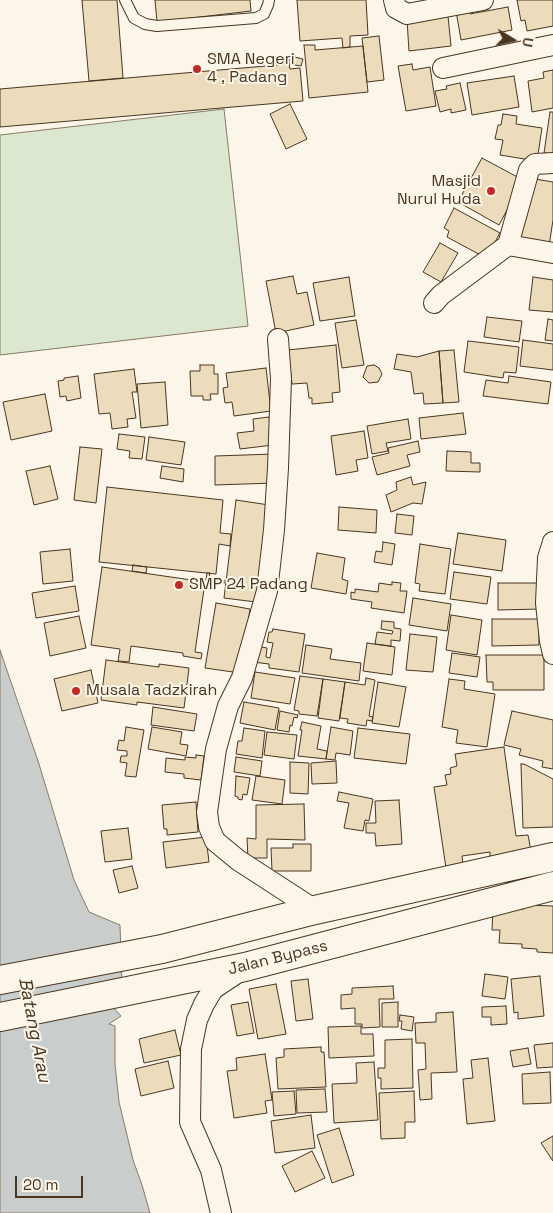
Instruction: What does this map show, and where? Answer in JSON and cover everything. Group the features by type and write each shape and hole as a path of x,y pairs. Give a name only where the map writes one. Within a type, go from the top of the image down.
{"highway":[{"path":"0,980 162,949 315,910 553,857"},
{"name":"Jalan Bypass","path":"0,1017 245,967 553,886"}],"street":[{"path":"394,0 396,8 407,14 483,0"},
{"path":"443,68 553,44"},
{"path":"434,303 441,294 508,245 529,170 535,164 553,163"},
{"path":"508,245 553,253"},
{"path":"278,339 281,378 278,468 274,530 267,591 242,678 228,706 216,749 207,812 208,827 215,840 238,860 315,910"},
{"path":"553,542 548,558 546,603 553,654"},
{"path":"221,1213 211,1170 190,1122 192,1050 196,1020 213,989 245,967"}],"lane":[{"path":"125,0 134,18 145,24 157,26 256,18 264,14 269,0"}],"green space":[{"path":"224,109 248,326 0,355 0,135"}],"water":[{"name":"Batang Arau","path":"0,650 39,764 74,880 89,912 120,925 122,986 112,1006 121,1016 109,1024 115,1026 115,1064 119,1102 133,1160 150,1213 0,1213"}],"building":[{"path":"82,0 117,0 123,78 89,81"},
{"path":"155,0 250,0 251,11 157,22"},
{"path":"297,0 366,0 368,35 350,36 350,47 343,48 342,38 300,41"},
{"path":"517,0 553,0 553,26 527,31 525,20 521,21"},
{"path":"508,7 512,30 461,40 456,11 469,9 470,14"},
{"path":"448,16 451,46 409,51 407,20"},
{"path":"379,36 384,80 367,82 362,38"},
{"path":"304,45 315,45 315,50 363,46 368,92 309,98"},
{"path":"290,56 303,59 301,66 289,64"},
{"path":"289,64 290,69 300,68 303,101 0,127 0,89"},
{"path":"412,64 413,70 430,67 436,106 406,111 398,66"},
{"path":"553,70 553,108 532,112 528,81 544,78 543,72"},
{"path":"514,76 519,107 472,115 467,83"},
{"path":"460,83 466,110 451,113 451,109 440,112 435,91 447,89 446,86"},
{"path":"290,104 307,139 286,149 270,114"},
{"path":"550,112 553,112 553,154 544,153"},
{"path":"503,114 517,116 516,124 542,128 537,161 500,155 503,140 495,139"},
{"name":"Masjid Nurul Huda","path":"482,158 523,180 499,225 458,202"},
{"path":"529,178 553,182 553,220 549,246 519,242"},
{"path":"454,208 500,233 486,258 447,237 449,231 444,228"},
{"path":"440,243 458,253 441,282 423,272"},
{"path":"293,276 297,294 307,292 314,325 276,333 266,281"},
{"path":"349,277 355,316 320,321 313,283"},
{"path":"533,277 553,280 553,312 529,310"},
{"path":"487,317 522,321 519,342 484,337"},
{"path":"548,319 553,320 553,341 545,340"},
{"path":"356,320 364,365 342,368 335,323"},
{"path":"523,340 553,344 553,370 520,366"},
{"path":"468,341 519,347 516,373 504,372 503,378 464,372"},
{"path":"336,345 340,392 332,393 333,402 312,404 312,398 309,398 307,383 292,384 288,350"},
{"path":"454,350 459,402 443,403 439,351"},
{"path":"439,351 443,403 424,404 423,393 414,394 411,372 394,369 397,354 417,357"},
{"path":"200,365 214,365 214,374 218,374 218,394 210,394 211,400 203,400 203,396 191,396 190,371 200,371"},
{"path":"374,365 379,368 382,374 378,382 369,383 363,377 367,366"},
{"path":"266,368 271,411 234,416 232,402 225,403 223,388 228,387 226,373"},
{"path":"134,369 137,392 132,392 136,418 127,419 128,427 112,429 110,413 99,414 94,374"},
{"path":"78,376 81,398 67,401 66,396 60,397 58,381"},
{"path":"509,376 551,382 548,404 483,396 486,380 508,383"},
{"path":"165,382 168,425 141,428 137,384"},
{"path":"45,394 52,431 11,440 3,402"},
{"path":"463,413 466,434 421,439 419,418"},
{"path":"269,417 273,445 240,449 237,433 254,431 253,419"},
{"path":"408,419 411,439 386,443 388,451 372,454 367,426"},
{"path":"364,431 368,458 356,460 358,471 336,475 331,436"},
{"path":"119,434 145,437 142,459 129,458 130,451 117,449"},
{"path":"149,437 185,442 181,465 146,460"},
{"path":"418,441 420,452 407,455 410,466 377,475 372,457 389,453 388,448"},
{"path":"80,447 102,449 96,503 74,500"},
{"path":"447,451 471,452 471,463 480,463 480,472 446,471"},
{"path":"274,454 275,483 215,485 215,456"},
{"path":"50,466 58,499 34,505 26,471"},
{"path":"162,466 184,469 183,482 160,478"},
{"path":"411,477 413,485 426,482 422,504 413,503 391,512 386,495 397,490 396,482"},
{"path":"107,487 223,500 220,533 231,534 230,546 219,544 216,574 99,562"},
{"path":"236,500 269,505 256,602 224,598"},
{"path":"339,507 377,510 376,533 338,530"},
{"path":"397,514 414,516 412,535 395,533"},
{"path":"458,533 506,540 502,571 453,564"},
{"path":"383,542 395,544 392,565 374,562 376,551 382,552"},
{"path":"420,544 451,549 445,594 419,591 420,584 415,583"},
{"path":"70,549 73,581 43,584 40,552"},
{"path":"317,553 345,558 342,579 348,581 346,594 311,588"},
{"path":"133,565 147,567 146,573 132,571"},
{"path":"102,567 205,582 195,652 202,653 201,659 183,656 183,653 131,646 129,662 118,661 120,649 91,645"},
{"path":"454,572 491,577 487,604 450,599"},
{"path":"207,573 210,573 209,578 226,581 226,583 209,581 208,584 205,584 204,580 206,580"},
{"path":"392,582 401,583 400,591 407,591 404,613 371,608 372,602 351,599 351,592 355,593 355,589 378,592 379,583 392,585"},
{"path":"498,583 540,583 541,609 498,610"},
{"path":"75,586 79,611 36,618 32,593"},
{"path":"413,598 451,604 447,631 409,625"},
{"path":"216,603 250,609 240,673 205,668"},
{"path":"451,615 482,620 477,655 446,650"},
{"path":"79,616 86,648 50,656 44,623"},
{"path":"492,619 539,619 539,645 492,646"},
{"path":"382,621 394,622 394,628 401,629 400,641 391,640 391,646 375,644 377,632 392,634 393,631 381,629"},
{"path":"273,629 305,634 299,672 269,668 269,664 253,662 256,646 267,648 266,657 270,658 273,643 267,642 269,632 272,632"},
{"path":"410,634 437,637 433,672 406,670"},
{"path":"367,643 395,647 392,675 363,671"},
{"path":"306,645 332,649 330,659 361,663 359,681 302,673"},
{"path":"452,653 480,657 477,677 449,673"},
{"path":"486,655 544,655 544,690 493,690 493,682 487,682"},
{"path":"106,660 159,667 159,664 189,668 184,708 137,702 137,705 101,700"},
{"name":"Musala Tadzkirah","path":"91,670 98,703 62,711 54,679"},
{"path":"255,672 295,678 290,704 251,698"},
{"path":"300,676 323,679 317,716 299,714 299,711 294,710"},
{"path":"366,678 375,680 369,716 373,717 372,721 367,720 366,726 347,723 348,719 340,718 345,682 365,685"},
{"path":"323,679 345,682 339,721 318,718"},
{"path":"449,679 465,681 464,689 495,694 487,747 456,743 458,730 442,727"},
{"path":"378,682 406,687 399,727 372,723"},
{"path":"244,702 279,708 275,730 240,723"},
{"path":"153,707 197,714 194,731 151,725"},
{"path":"280,711 298,715 297,718 294,717 289,732 277,730"},
{"path":"512,711 553,720 553,769 542,767 543,761 519,755 521,749 504,745"},
{"path":"302,722 321,726 317,749 327,751 326,759 298,756"},
{"path":"126,727 144,730 136,777 125,776 127,763 120,762 121,756 127,756 127,751 117,750 119,740 124,741"},
{"path":"152,727 182,732 180,744 188,745 186,756 148,749"},
{"path":"331,727 353,731 350,755 336,753 335,760 326,759"},
{"path":"244,728 265,731 262,758 236,754 238,741 242,741"},
{"path":"358,728 410,734 406,764 354,758"},
{"path":"267,732 297,735 294,759 264,755"},
{"path":"504,747 516,836 528,835 531,851 490,858 490,852 462,856 463,866 446,868 434,787 447,785 445,775 451,774 450,768 457,766 455,754"},
{"path":"196,755 204,756 201,780 184,778 184,774 165,772 166,758 185,760 185,757 196,758"},
{"path":"236,757 262,761 260,776 234,772"},
{"path":"336,761 337,783 312,784 311,763"},
{"path":"290,762 309,763 308,794 290,793"},
{"path":"521,764 553,779 553,827 523,828"},
{"path":"236,776 250,778 247,795 243,794 242,800 235,796"},
{"path":"256,776 285,780 282,804 252,800"},
{"path":"339,792 373,799 369,821 365,820 363,831 344,828 349,803 337,801"},
{"path":"399,800 402,844 376,846 375,833 366,833 366,823 376,823 375,801"},
{"path":"196,802 198,832 167,835 167,829 164,829 162,805"},
{"path":"304,804 305,840 267,839 267,858 248,858 247,838 256,839 256,805"},
{"path":"128,828 132,859 105,862 101,831"},
{"path":"206,837 209,862 166,868 163,842"},
{"path":"293,844 311,844 311,871 272,871 271,848 293,848"},
{"path":"132,866 138,888 119,893 113,870"},
{"path":"524,905 553,906 553,953 537,952 537,949 522,948 522,944 499,943 500,930 492,930 493,908 524,909"},
{"path":"485,974 508,977 505,999 482,996"},
{"path":"540,976 544,1016 518,1019 518,1012 514,1013 511,979"},
{"path":"308,979 313,1019 296,1021 291,981"},
{"path":"276,984 286,1034 258,1039 249,989"},
{"path":"393,986 394,999 379,999 380,1027 362,1028 362,1024 355,1024 355,1008 341,1009 341,995 352,994 352,988"},
{"path":"248,1002 254,1033 237,1036 231,1005"},
{"path":"398,1002 398,1027 382,1027 382,1003"},
{"path":"506,1006 507,1024 491,1025 491,1017 482,1017 482,1007"},
{"path":"453,1012 457,1072 431,1073 432,1099 420,1100 418,1070 426,1069 425,1043 416,1043 415,1023 436,1022 436,1013"},
{"path":"400,1015 414,1017 412,1031 401,1029 402,1021 399,1021"},
{"path":"361,1026 361,1034 373,1034 374,1056 329,1058 328,1027"},
{"path":"175,1030 181,1055 144,1063 139,1039"},
{"path":"412,1039 413,1088 381,1089 381,1078 378,1078 378,1068 385,1068 385,1040"},
{"path":"553,1043 553,1067 537,1068 534,1045"},
{"path":"321,1047 321,1052 324,1052 326,1087 278,1089 276,1058 284,1057 284,1049"},
{"path":"528,1048 531,1064 513,1067 510,1051"},
{"path":"265,1054 272,1100 265,1101 267,1113 234,1118 227,1071 237,1070 236,1058"},
{"path":"488,1058 495,1121 467,1124 463,1079 473,1078 471,1060"},
{"path":"168,1061 174,1088 141,1096 135,1069"},
{"path":"374,1062 378,1120 334,1123 332,1084 357,1083 356,1063"},
{"path":"550,1072 551,1103 523,1104 522,1074"},
{"path":"325,1089 327,1112 297,1113 296,1090"},
{"path":"294,1091 296,1114 274,1116 272,1092"},
{"path":"414,1091 415,1122 405,1122 405,1138 381,1139 379,1093"},
{"path":"311,1115 315,1148 275,1153 271,1121"},
{"path":"339,1128 354,1175 332,1183 317,1135"},
{"path":"553,1136 553,1161 541,1143"},
{"path":"312,1151 325,1178 295,1192 282,1166"}],"place":[{"name":"SMA Negeri 4 , Padang","path":"197,69"},
{"name":"Masjid Nurul Huda","path":"491,191"},
{"name":"SMP 24 Padang","path":"179,585"},
{"name":"Musala Tadzkirah","path":"76,691"}]}
